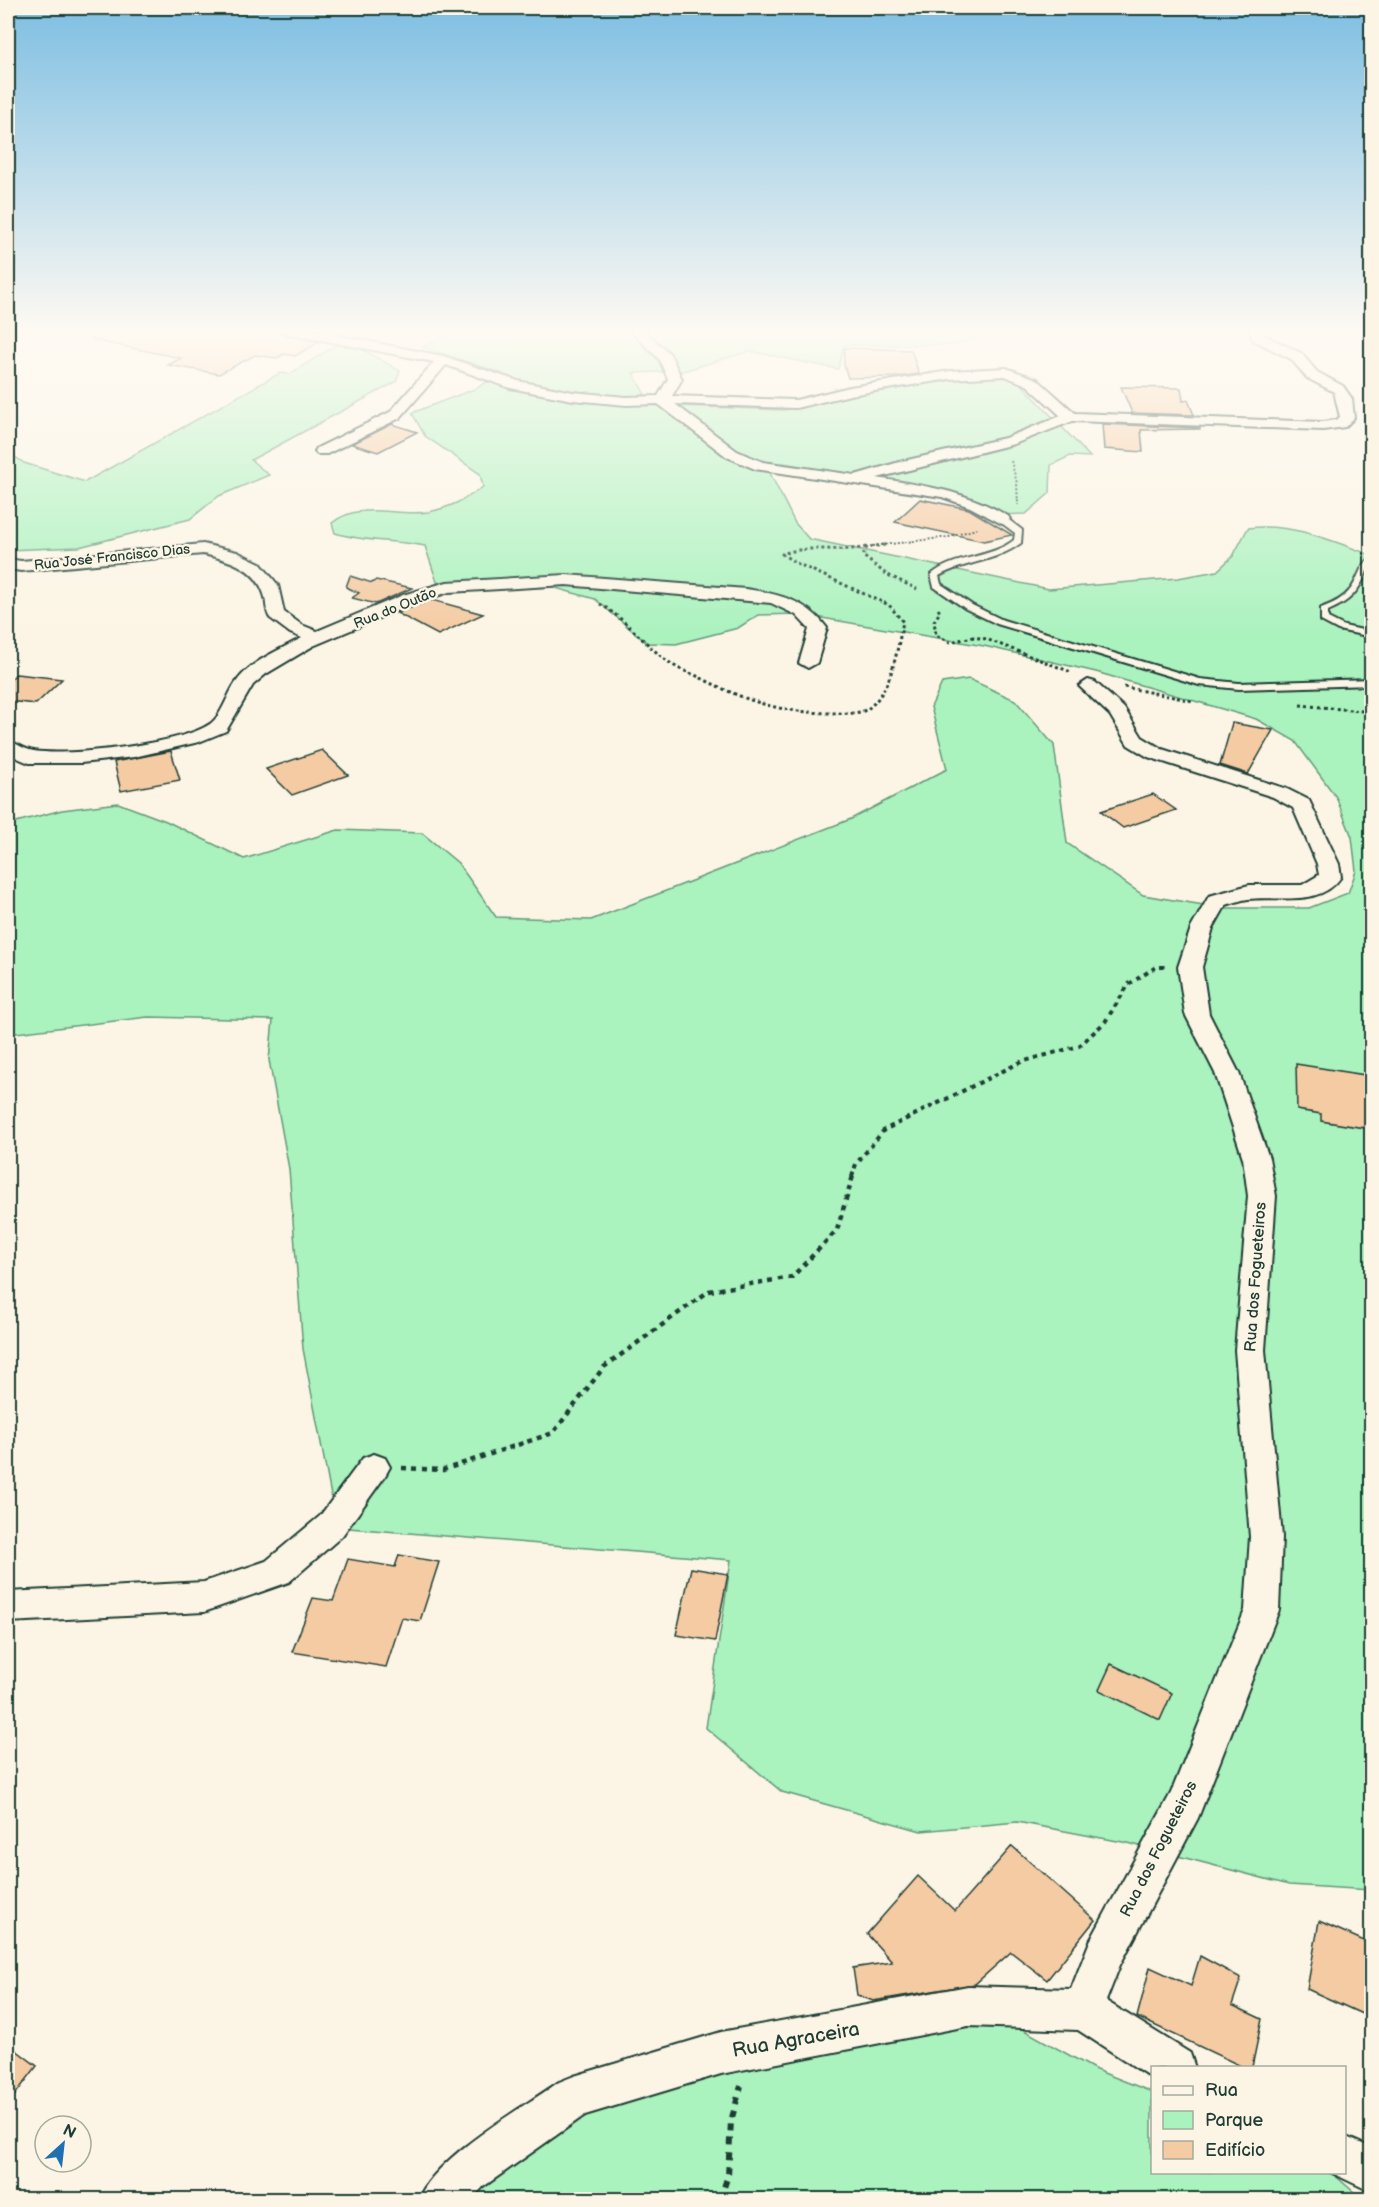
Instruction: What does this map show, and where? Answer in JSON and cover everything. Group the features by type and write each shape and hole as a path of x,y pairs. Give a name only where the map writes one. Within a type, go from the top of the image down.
{"street":[{"path":"322,451 361,432"},
{"path":"703,432 732,454 750,462 802,474 945,493 976,504 1002,519"},
{"path":"852,481 1022,437 1033,432"},
{"name":"Rua José Francisco Dias","path":"8,564 21,566 203,549 222,552 245,560 262,572 276,601 276,614 296,629 318,638"},
{"name":"Rua do Outão","path":"8,747 29,757 81,757 134,751 192,738 219,727 245,682 259,670 318,638 409,599 447,587 567,580 678,586 775,599 802,611 818,628 808,663"},
{"name":"Rua dos Fogueteiros","path":"1083,2010 1104,1955 1185,1805 1262,1610 1266,1537 1250,1350 1262,1196 1256,1158 1227,1073 1197,1014 1190,967 1202,928 1217,901 1248,892 1302,893 1322,885 1330,877 1328,864 1302,804 1280,793 1155,753 1135,741 1117,712 1088,686"},
{"path":"8,1607 204,1597 277,1572 332,1526 375,1467"},
{"name":"Rua Agraceira","path":"440,2199 468,2172 574,2097 721,2053 968,2006 1083,2010 1173,2066"},
{"path":"1346,2158 1371,2171"}],"lane":[{"path":"1002,519 1019,532 1018,541 1008,550 992,556 950,565 935,576 937,585 969,607 1000,622 1199,682 1239,686 1371,682"},
{"path":"1371,560 1365,566 1355,591 1345,601 1324,610 1324,619 1371,635"}],"path":[{"path":"1002,519 1015,511 1019,502 1017,483 1010,462 1022,437"},
{"path":"594,601 630,624 647,646 682,671 697,675 753,705 784,713 851,713 869,708 879,696 893,661 903,622 890,604 796,563 782,554 795,548 832,547 847,551 867,547"},
{"path":"375,1467 443,1470 554,1433 604,1367 709,1291 792,1277 837,1230 856,1164 884,1130 1021,1062 1080,1047 1105,1022 1129,984 1156,967 1190,967"},
{"path":"720,2199 728,2175 731,2121 752,2048"}],"green space":[{"path":"174,432 303,432 251,460 269,475 219,496 190,519 79,547 8,550 8,452 24,463 85,482"},
{"path":"423,432 1066,432 1090,457 1070,456 1051,465 1050,493 1026,514 996,515 917,486 783,463 769,471 795,523 809,539 1049,589 1178,578 1217,571 1233,556 1248,528 1295,530 1371,555 1371,1890 1289,1885 1128,1843 1017,1822 921,1831 782,1792 706,1728 731,1560 337,1527 303,1349 289,1169 269,1060 273,1020 148,1017 8,1034 8,824 62,810 118,803 166,821 244,859 338,830 422,833 458,863 496,917 591,920 851,819 947,769 931,707 942,683 969,679 1015,700 1054,745 1067,843 1143,895 1222,908 1309,908 1348,893 1356,871 1352,837 1336,797 1295,741 1256,719 1096,672 984,646 799,614 758,615 738,628 676,644 647,643 595,599 552,587 520,583 455,588 437,582 425,546 357,538 335,533 332,523 354,512 428,512 457,502 483,487 480,474 425,436"},
{"path":"893,2000 986,2009 1096,2070 1151,2092 1151,2174 1333,2174 1362,2199 431,2200 589,2073 778,2036"}],"building":[{"path":"376,432 417,432 378,452 352,444"},
{"path":"1103,432 1141,432 1143,452 1104,449"},
{"path":"920,499 969,509 1012,535 984,541 895,522"},
{"path":"350,576 372,583 376,580 412,588 376,604 352,598 359,593 346,587"},
{"path":"432,600 483,614 438,635 397,613"},
{"path":"16,674 62,679 36,704 8,701 8,682"},
{"path":"1232,723 1273,730 1248,774 1220,765"},
{"path":"322,750 348,775 292,795 266,769"},
{"path":"171,751 180,780 121,791 114,762"},
{"path":"1153,794 1176,810 1123,828 1101,811"},
{"path":"1296,1064 1371,1076 1371,1129 1321,1121 1321,1114 1297,1110"},
{"path":"399,1555 439,1562 420,1621 402,1618 386,1667 292,1652 313,1598 333,1601 348,1559 395,1567"},
{"path":"691,1568 728,1574 715,1641 676,1635"},
{"path":"1111,1664 1172,1693 1160,1720 1099,1690"},
{"path":"1012,1846 1095,1920 1047,1980 1011,1952 975,1984 873,2001 857,1995 853,1968 892,1962 867,1934 918,1876 955,1911"},
{"path":"1319,1921 1371,1944 1371,2018 1307,1989"},
{"path":"1200,1956 1241,1978 1232,2005 1262,2019 1252,2066 1241,2066 1137,2017 1150,1967 1191,1986"},
{"path":"8,2044 37,2066 8,2104"}]}
